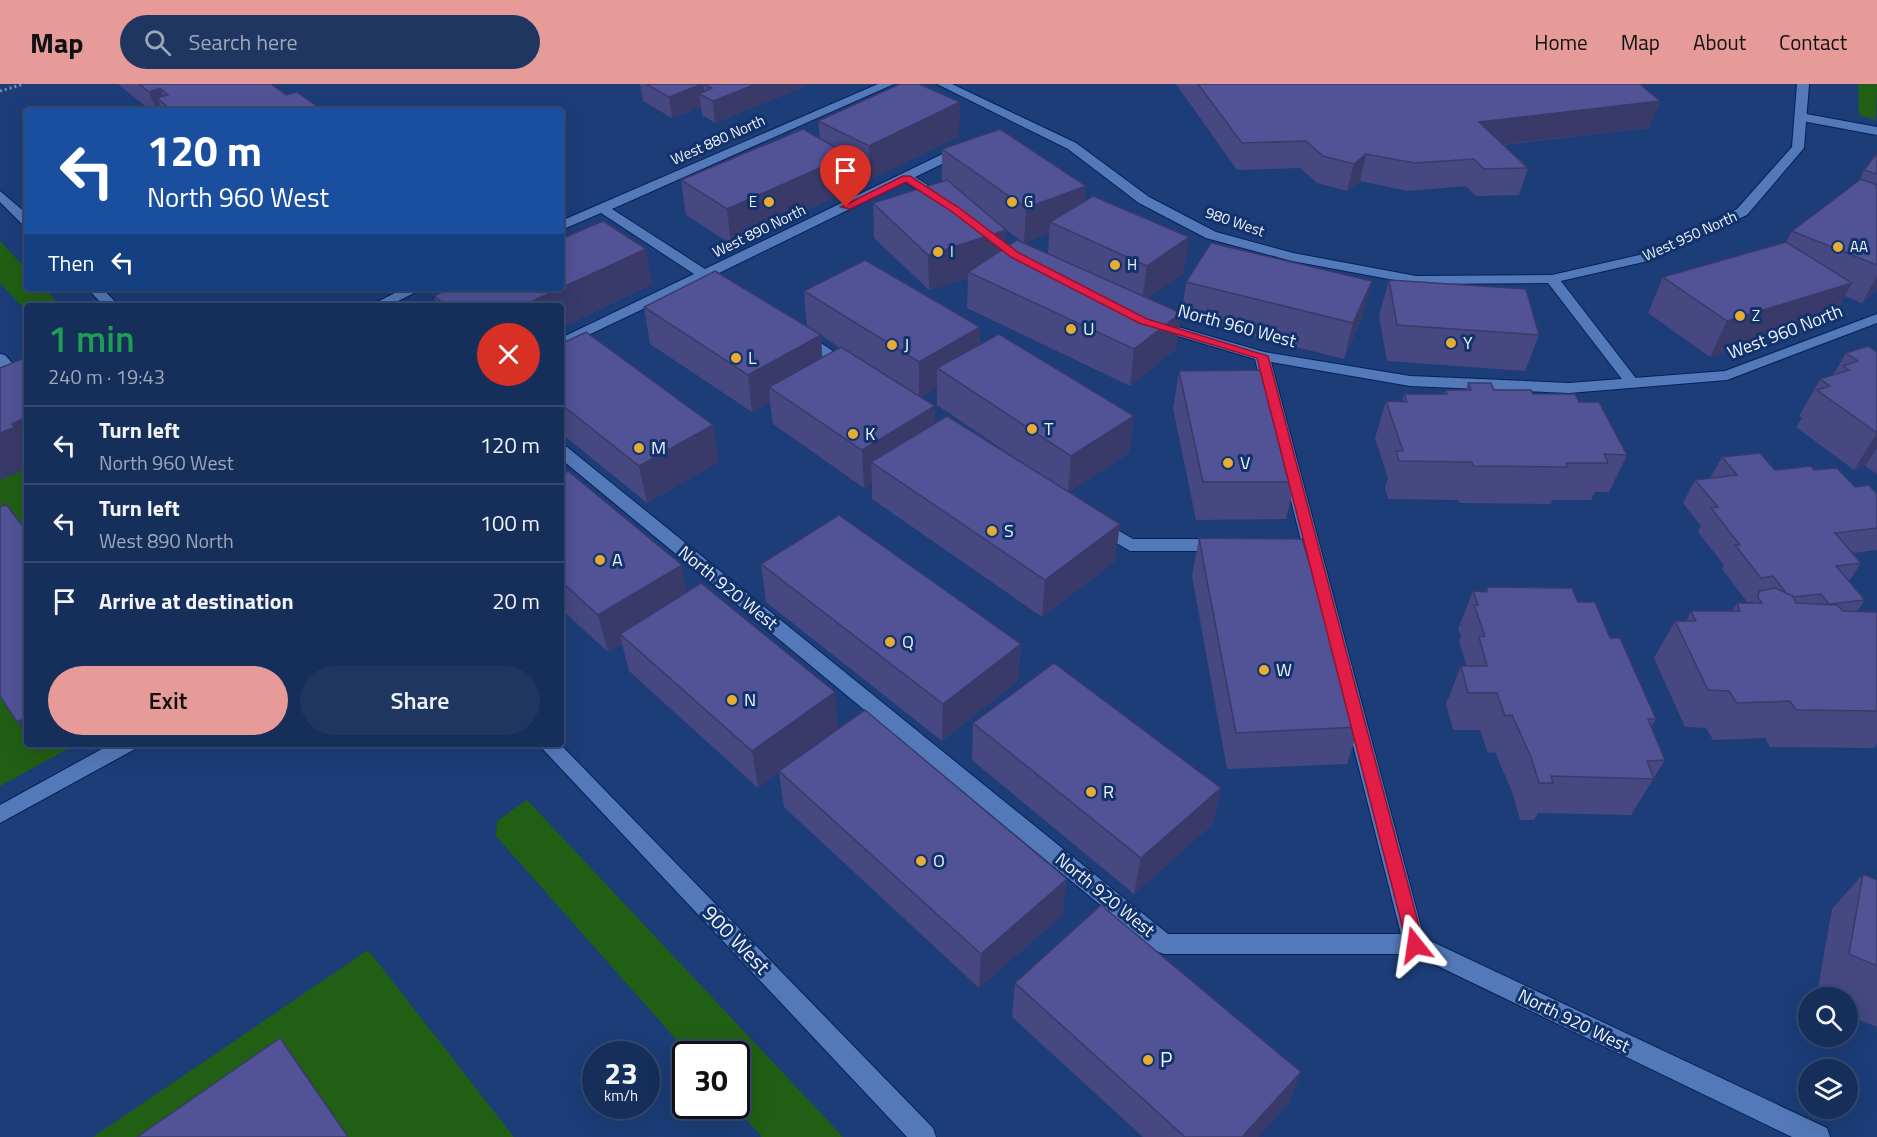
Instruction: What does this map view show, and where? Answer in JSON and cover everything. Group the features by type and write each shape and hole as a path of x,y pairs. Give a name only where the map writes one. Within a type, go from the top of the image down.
{"street":[{"name":"West 880 North","path":"564,225 888,84"},
{"name":"980 West","path":"943,84 1072,146 1144,200 1211,235 1292,257 1416,280 1552,279"},
{"name":"West 950 North","path":"1552,279 1642,258 1742,212 1798,148 1803,84"},
{"path":"1801,117 1877,131"},
{"name":"West 890 North","path":"564,343 970,146"},
{"path":"907,178 955,209"},
{"path":"0,195 24,218"},
{"path":"602,208 736,294"},
{"path":"1552,279 1633,384"},
{"path":"97,291 109,303"},
{"path":"383,303 410,291"},
{"name":"West 960 North","path":"1633,384 1727,375 1877,318"},
{"name":"North 960 West","path":"1143,321 1262,356 1410,381 1569,388 1633,384"},
{"path":"786,327 857,371"},
{"path":"1262,356 1415,945"},
{"path":"0,358 22,375"},
{"path":"0,384 22,375"},
{"name":"North 920 West","path":"564,453 1164,944 1415,945 1818,1137"},
{"path":"1079,513 1130,545 1238,545"},
{"path":"1262,546 1310,546"},
{"path":"0,815 123,747"},
{"name":"900 West","path":"551,747 924,1137"}],"path":[{"path":"0,91 24,84"}],"green space":[{"path":"1858,84 1877,84 1876,120 1859,115"},
{"path":"0,241 24,267 24,291 47,291 57,303 24,303 24,309 0,283"},
{"path":"24,469 24,537 0,545 0,480"},
{"path":"0,691 24,728 24,747 72,747 0,786"},
{"path":"527,800 843,1137 762,1137 746,1119 750,1119 750,1041 677,1041 496,836 497,821"},
{"path":"368,950 514,1137 93,1137"}],"building":[{"path":"139,84 271,84 286,95 297,92 320,108 169,108 157,98 168,95 160,88 149,92"},
{"path":"646,84 702,84 669,97"},
{"path":"703,84 756,84 713,101 699,94 712,88"},
{"path":"900,84 919,84 960,102 869,146 818,121"},
{"path":"1198,84 1640,84 1660,101 1479,122 1528,168 1484,169 1474,159 1415,163 1366,154 1354,164 1323,156 1306,141 1242,143"},
{"path":"803,129 849,155 727,209 681,180"},
{"path":"1000,129 1086,186 1026,208 942,149"},
{"path":"1877,153 1877,174 1864,170"},
{"path":"1861,179 1877,185 1877,265 1792,231"},
{"path":"947,180 1006,230 928,255 873,203"},
{"path":"1093,196 1189,237 1147,266 1050,222"},
{"path":"603,221 646,249 564,287 564,238"},
{"path":"1017,240 1181,313 1134,349 968,272"},
{"path":"1786,242 1852,283 1727,321 1663,277"},
{"path":"1211,243 1372,281 1353,323 1186,282"},
{"path":"865,260 980,327 919,362 804,291"},
{"path":"715,271 821,335 748,375 644,307"},
{"path":"1389,280 1526,289 1539,335 1397,325"},
{"path":"445,291 554,291 528,303 443,303 434,296"},
{"path":"586,332 713,425 639,466 564,406 564,343"},
{"path":"999,334 1134,416 1071,456 937,368"},
{"path":"1868,346 1877,352 1877,433 1817,390 1830,386 1820,379 1849,370 1843,366 1858,361 1846,353"},
{"path":"841,347 935,406 862,450 769,387"},
{"path":"24,358 24,418 12,424 15,427 0,433 0,368"},
{"path":"1263,370 1295,482 1203,482 1179,371"},
{"path":"1468,383 1491,383 1494,390 1531,390 1533,394 1575,394 1579,402 1599,402 1627,455 1604,454 1608,463 1566,463 1567,467 1473,466 1472,462 1399,461 1396,451 1403,451 1386,401 1407,402 1404,394 1447,394 1445,390 1471,390"},
{"path":"947,416 1120,524 1045,580 871,462"},
{"path":"1760,453 1775,470 1811,466 1814,470 1837,468 1855,487 1869,485 1877,494 1877,528 1835,533 1861,563 1836,566 1865,600 1829,604 1821,594 1793,597 1786,593 1773,576 1761,578 1735,545 1740,545 1711,508 1718,507 1695,480 1737,475 1722,457"},
{"path":"568,471 682,565 598,615 564,584 564,473"},
{"path":"6,504 24,528 24,718 17,722 0,696 0,507"},
{"path":"839,515 1021,644 943,704 761,564"},
{"name":"W","path":"1199,538 1302,539 1359,727 1236,733"},
{"path":"701,583 835,692 752,751 620,634"},
{"path":"1487,587 1572,588 1578,602 1595,602 1610,638 1620,638 1656,719 1648,719 1665,760 1647,761 1654,779 1551,776 1553,783 1539,783 1531,757 1512,715 1505,716 1497,693 1468,693 1461,666 1487,666 1479,637 1485,636 1474,605 1478,605 1473,591 1487,592"},
{"path":"1775,588 1793,596 1796,603 1837,605 1843,611 1877,612 1877,711 1796,710 1790,701 1737,703 1729,691 1708,690 1675,621 1696,621 1691,611 1740,611 1737,603 1762,603 1758,597 1759,591"},
{"path":"1054,663 1221,788 1141,858 973,723"},
{"name":"O","path":"865,710 1067,879 981,954 779,771"},
{"path":"1863,874 1877,880 1877,966 1849,954"},
{"name":"P","path":"1101,905 1301,1072 1242,1137 1185,1137 1015,983"},
{"path":"280,1038 348,1137 137,1137"}],"place":[{"name":"E","path":"769,202"},
{"name":"G","path":"1012,202"},
{"name":"AA","path":"1838,247"},
{"name":"I","path":"938,252"},
{"name":"H","path":"1115,265"},
{"name":"Z","path":"1740,316"},
{"name":"U","path":"1071,329"},
{"name":"Y","path":"1451,343"},
{"name":"J","path":"892,345"},
{"name":"L","path":"736,358"},
{"name":"T","path":"1032,429"},
{"name":"K","path":"853,434"},
{"name":"M","path":"639,448"},
{"name":"V","path":"1228,463"},
{"name":"S","path":"992,531"},
{"name":"A","path":"600,560"},
{"name":"Q","path":"890,642"},
{"name":"W","path":"1264,670"},
{"name":"N","path":"732,700"},
{"name":"R","path":"1091,792"},
{"name":"O","path":"921,861"},
{"name":"P","path":"1148,1060"}],"route":[{"path":"846,207 907,178 955,209 1015,255 1143,321 1262,356 1415,945"}]}
